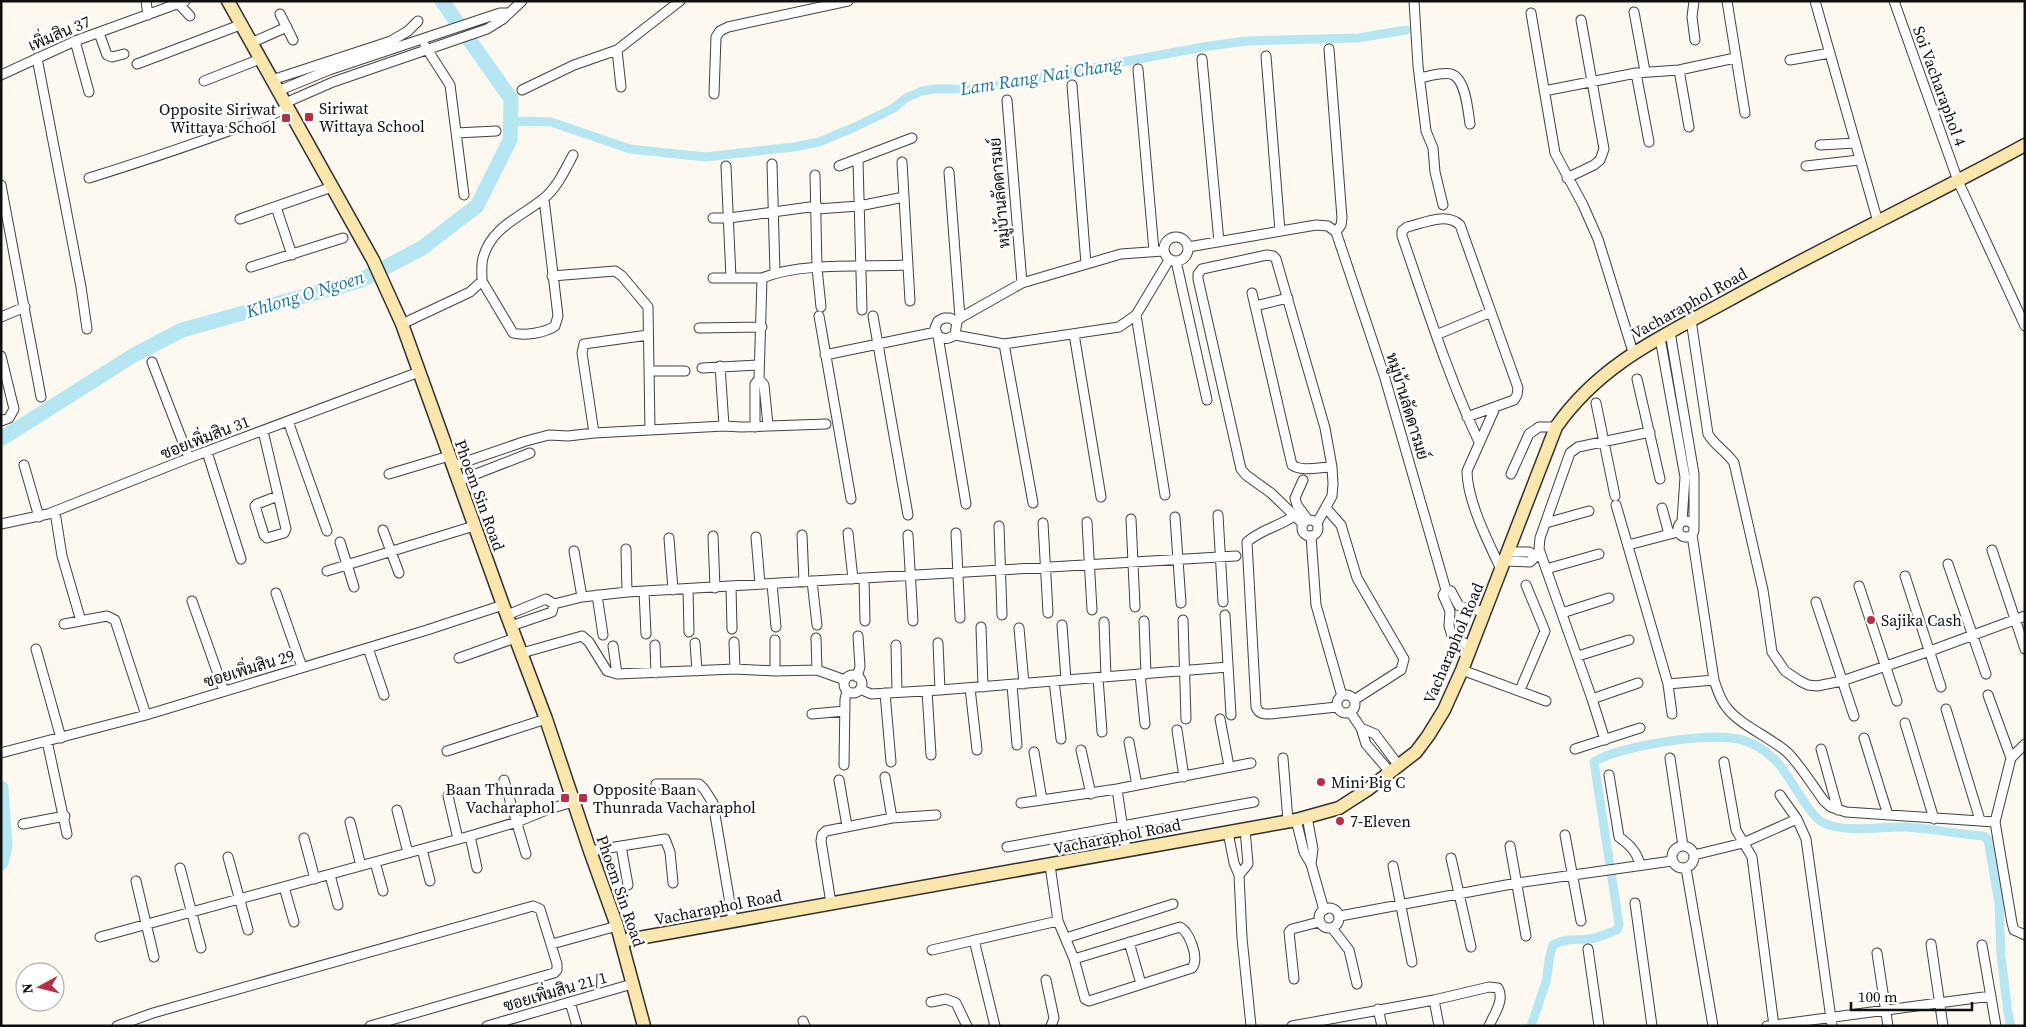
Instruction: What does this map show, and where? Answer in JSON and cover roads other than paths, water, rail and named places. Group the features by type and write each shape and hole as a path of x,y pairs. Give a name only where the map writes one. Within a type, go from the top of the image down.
{"street":[{"path":"146,1 148,15"},
{"name":"Phoem Sin Road","path":"228,1 373,260 402,324 474,526 546,719 590,851 618,926 644,1026"},
{"path":"89,178 202,141 287,105 333,82 447,43 485,24 500,13 509,12 522,1"},
{"path":"522,90 574,65 617,50 680,1"},
{"path":"714,94 715,44 716,37 720,31 728,27 848,1"},
{"path":"1414,1 1426,131 1433,148 1435,172 1443,205"},
{"path":"1694,1 1692,17 1695,40"},
{"path":"1726,1 1744,113"},
{"path":"1815,1 1878,222"},
{"name":"Soi Vacharaphol 4","path":"1894,1 1958,181 2025,326"},
{"path":"182,2 190,16"},
{"name":"เพิ่มสิน 37","path":"1,75 75,41 182,2"},
{"path":"1634,12 1649,142"},
{"path":"1531,13 1554,153 1584,205 1598,239 1633,352"},
{"path":"280,14 293,40"},
{"path":"1567,178 1594,165 1600,160 1604,149 1590,82 1581,20"},
{"path":"275,86 392,41 408,31 418,21"},
{"path":"275,86 442,33 485,24"},
{"path":"137,64 240,25"},
{"path":"251,43 287,27"},
{"path":"99,33 107,55 112,57 124,54"},
{"path":"421,40 426,50 449,81 464,195"},
{"path":"75,41 88,92"},
{"path":"1188,247 1316,225 1328,226 1336,232 1341,225 1329,49"},
{"path":"617,50 621,87"},
{"path":"1790,60 1830,53"},
{"path":"1266,56 1280,231"},
{"path":"37,58 79,277 87,329"},
{"path":"1544,91 1641,72 1679,70 1736,58"},
{"path":"204,81 260,59"},
{"path":"1202,59 1218,242"},
{"path":"1138,69 1159,251"},
{"path":"1679,70 1689,127"},
{"path":"1420,78 1450,74 1456,76 1464,90 1470,124"},
{"path":"1072,84 1086,264"},
{"name":"หมู่บ้านลัดดารมย์","path":"1007,100 1022,283"},
{"path":"456,134 496,131"},
{"path":"839,166 912,138"},
{"path":"1820,145 1854,143"},
{"name":"Vacharaphol Road","path":"622,941 1245,829 1297,819 1339,808 1367,790 1416,752 1444,710 1485,612 1556,427 1572,404 1589,387 1633,352 1784,269 2025,145"},
{"path":"544,199 558,322 552,328 520,335 513,333 482,281 483,260 491,242 507,223 544,199 558,183 574,155"},
{"path":"858,160 862,310"},
{"path":"1806,166 1859,160"},
{"path":"902,162 910,301"},
{"path":"772,164 774,273"},
{"path":"726,166 731,278"},
{"path":"949,172 958,320 955,336"},
{"path":"815,174 821,306"},
{"path":"1,185 41,396"},
{"path":"240,219 332,187"},
{"path":"713,218 859,206 904,197"},
{"path":"276,207 292,255"},
{"path":"1468,417 1514,400 1518,388 1460,225 1454,219 1448,217 1407,227 1402,231 1402,236 1436,335 1468,417 1479,442"},
{"name":"หมู่บ้านลัดดารมย์","path":"1336,232 1384,374 1446,590 1443,595 1450,611 1448,626 1452,636 1471,647"},
{"path":"966,504 937,334 934,328 936,324 944,318 958,320 1022,283 1121,254 1159,251 1173,260 1185,258 1188,253 1188,247 1181,238 1175,237 1168,240 1159,251"},
{"path":"251,267 343,238"},
{"path":"1311,536 1318,532 1317,523 1326,508 1332,490 1332,467 1326,428 1276,259 1273,256 1267,255 1202,270 1198,274 1241,469 1246,475 1271,493 1294,516 1305,522 1317,523"},
{"path":"826,355 877,343 937,334 943,339 955,336 1004,344 1119,327 1136,315 1173,260"},
{"path":"1173,260 1207,400"},
{"path":"713,278 762,278 774,273 818,268 908,265"},
{"path":"552,276 615,271 622,276 648,307 650,430"},
{"path":"762,278 762,327 758,365 759,379 764,385 768,425"},
{"path":"402,324 470,292 482,281"},
{"path":"1252,293 1292,465 1296,468 1332,467"},
{"path":"1255,306 1288,298"},
{"path":"1,316 25,307"},
{"path":"1436,335 1491,312"},
{"path":"1136,315 1165,496"},
{"path":"819,316 851,500"},
{"path":"872,316 908,516"},
{"path":"1691,320 1708,434 1712,441 1728,454 1734,463 1763,590 1772,652 1785,671 1808,685 1817,686 1842,680 1930,651 2025,616"},
{"path":"698,328 762,327"},
{"path":"1074,334 1101,497"},
{"path":"594,433 582,353 584,344 648,335"},
{"path":"1665,335 1677,373 1694,474 1693,531 1714,680 1726,708 1790,755 1824,801 1838,810 1934,819 1996,822"},
{"path":"1665,335 1666,376 1685,477 1682,522"},
{"path":"1004,344 1033,503"},
{"path":"1,356 14,409 10,418 1,421"},
{"path":"152,362 189,458"},
{"path":"702,368 758,365"},
{"path":"720,366 724,426"},
{"path":"649,371 685,371"},
{"name":"ซอยเพิ่มสิน 31","path":"1,524 40,517 55,512 189,458 419,372"},
{"path":"1666,376 1677,373"},
{"path":"755,426 755,384 759,379"},
{"path":"1637,379 1660,479"},
{"path":"1671,399 1680,396"},
{"path":"1596,403 1616,501 1668,684 1672,714"},
{"path":"1495,408 1467,471 1467,480 1484,532 1504,561 1529,552 1538,556 1546,569 1578,656 1605,740"},
{"path":"288,421 327,531"},
{"path":"389,474 451,461 548,435 568,436 724,426 826,424"},
{"path":"1511,474 1529,434 1539,427 1556,427"},
{"path":"263,430 286,531 267,538 264,535 255,506 278,496"},
{"path":"1538,556 1540,538 1570,454 1578,448 1650,432"},
{"path":"207,452 242,558"},
{"path":"458,481 530,454"},
{"path":"24,465 40,517"},
{"path":"1303,480 1295,498 1305,522 1303,532 1311,536"},
{"path":"1326,508 1341,525 1357,578 1404,659 1401,670 1354,700"},
{"path":"1662,508 1673,533"},
{"path":"1546,523 1589,511"},
{"path":"55,512 62,556 82,621"},
{"path":"1218,514 1223,602"},
{"path":"1294,516 1282,524 1253,536 1247,542 1256,707 1258,712 1263,714 1337,707"},
{"path":"1175,517 1181,602"},
{"path":"1131,519 1135,607"},
{"path":"1673,533 1682,522 1689,521 1693,531"},
{"path":"1087,522 1092,610"},
{"path":"1043,523 1048,613"},
{"path":"327,571 474,526"},
{"path":"999,526 1002,614"},
{"path":"383,530 398,573"},
{"path":"1628,545 1673,533 1684,537 1693,531"},
{"path":"848,533 853,579"},
{"path":"956,533 960,618"},
{"path":"802,535 808,582 817,625"},
{"path":"908,535 913,621"},
{"path":"713,536 715,588"},
{"path":"1311,536 1316,605 1342,696"},
{"path":"756,537 760,584"},
{"path":"669,538 672,590"},
{"path":"340,542 354,587"},
{"path":"626,549 627,592"},
{"path":"1992,550 2025,649"},
{"path":"574,551 582,597"},
{"path":"1546,569 1599,554"},
{"path":"459,658 509,621 546,599 554,604 582,597 627,592 1236,556"},
{"path":"1948,564 1986,674"},
{"path":"1905,576 1941,687"},
{"path":"864,578 865,621"},
{"path":"772,584 776,627"},
{"path":"1520,690 1545,631 1526,585"},
{"path":"731,586 732,630"},
{"path":"1859,586 1897,701"},
{"path":"688,589 689,632"},
{"name":"หมู่บ้านลัดดารมย์","path":"1446,590 1451,591 1459,606"},
{"path":"644,592 646,634"},
{"path":"276,593 302,667"},
{"path":"597,595 603,635"},
{"path":"1562,614 1609,598"},
{"path":"192,601 224,691"},
{"path":"1816,602 1854,716"},
{"path":"509,621 552,612 554,604"},
{"path":"1450,611 1459,606 1485,612"},
{"path":"1225,615 1231,715"},
{"path":"64,624 107,616 115,620 146,715"},
{"path":"1183,620 1186,719"},
{"name":"ซอยเพิ่มสิน 29","path":"1,753 146,715 368,648 509,621"},
{"path":"1144,621 1143,674 1145,724"},
{"path":"1102,732 1104,622"},
{"path":"1062,624 1066,680"},
{"path":"981,627 983,687"},
{"path":"1020,628 1024,684"},
{"path":"522,654 582,636 590,642 607,671 617,674 735,669 775,671 817,670 845,680 852,676 857,677 862,684 860,690"},
{"path":"857,677 860,667 858,636"},
{"path":"816,638 817,670"},
{"path":"775,640 775,671"},
{"path":"1578,656 1629,640"},
{"path":"734,642 735,669"},
{"path":"695,643 697,671"},
{"path":"938,643 940,690"},
{"path":"655,645 656,673"},
{"path":"896,645 897,692"},
{"path":"613,646 617,674"},
{"path":"368,648 384,696"},
{"path":"36,649 61,738"},
{"path":"845,680 844,686 847,691 852,693 860,690 871,694 1012,685 1228,667"},
{"path":"1462,670 1546,701"},
{"path":"1668,684 1714,680"},
{"path":"1054,681 1061,739"},
{"path":"1592,699 1638,683"},
{"path":"1012,685 1017,745"},
{"path":"970,688 976,750"},
{"path":"844,765 844,699 847,691"},
{"path":"927,691 931,755"},
{"path":"885,693 891,762"},
{"path":"1348,695 1354,700 1354,708 1350,712 1342,713 1337,707 1337,702 1342,696 1348,695"},
{"path":"1988,695 2011,758"},
{"path":"1946,709 1980,820"},
{"path":"812,714 845,711"},
{"path":"1350,712 1361,728 1375,734 1394,769"},
{"path":"447,751 546,719"},
{"path":"1220,719 1230,766"},
{"path":"1905,723 1934,819"},
{"path":"1575,749 1640,728"},
{"path":"1177,730 1184,777"},
{"path":"1864,738 1888,815"},
{"path":"47,741 65,816 67,834"},
{"path":"1129,742 1137,785"},
{"path":"2025,744 2011,758 1996,822 2012,923 2014,930 2025,935"},
{"path":"1821,749 1838,810"},
{"path":"1081,750 1091,794"},
{"path":"1034,752 1042,800"},
{"path":"1283,758 1297,819 1313,848 1311,864 1324,910"},
{"path":"1670,758 1683,846"},
{"path":"1724,762 1736,830 1752,857 1771,1026 1832,1022 1886,1010 1991,996"},
{"path":"1021,803 1091,794 1251,763"},
{"path":"1609,776 1619,837 1632,848 1638,857 1640,866"},
{"path":"885,778 892,818"},
{"path":"504,780 526,854"},
{"path":"840,780 847,826"},
{"path":"656,784 699,784 710,797 713,803 733,922"},
{"path":"1117,789 1126,850"},
{"path":"1780,794 1797,819 1806,838 1832,1022"},
{"path":"448,796 458,839"},
{"path":"100,937 470,836 573,802"},
{"path":"1007,847 1254,802"},
{"path":"397,810 408,853"},
{"path":"831,904 821,841 822,834 826,831 847,826 892,818 936,815"},
{"path":"23,824 65,816"},
{"path":"1694,855 1743,843 1797,819"},
{"path":"350,822 361,866"},
{"path":"1239,875 1248,864 1245,829"},
{"path":"1228,832 1234,863 1239,875 1242,938 1252,1026"},
{"path":"1566,835 1581,921"},
{"path":"470,836 477,868"},
{"path":"304,838 315,879"},
{"path":"590,851 665,840 670,852 673,883"},
{"path":"621,846 628,885"},
{"path":"1510,846 1526,936"},
{"path":"1683,846 1690,848 1694,855 1693,863 1686,868 1678,867 1672,861 1673,854 1677,848 1683,846"},
{"path":"422,849 430,881"},
{"path":"228,857 248,930"},
{"path":"1451,858 1471,947"},
{"path":"1340,916 1517,883 1672,861"},
{"path":"375,862 383,892"},
{"path":"1050,864 1058,921 1074,959 1083,994 1089,1001 1192,968 1195,964 1188,933 1180,927 1074,959"},
{"path":"1393,866 1412,962"},
{"path":"180,868 200,948"},
{"path":"1686,868 1713,1026"},
{"path":"330,875 338,905"},
{"path":"136,881 154,957"},
{"path":"284,887 294,922"},
{"path":"1635,903 1652,1026"},
{"path":"1066,938 1173,904"},
{"path":"117,1026 163,1011 533,906 540,909 557,964 557,970 554,973 370,1026"},
{"path":"1330,908 1336,910 1340,916 1338,924 1332,928 1326,928 1319,922 1319,914 1324,910 1330,908"},
{"path":"932,950 1058,921"},
{"path":"1294,979 1289,932 1292,929 1319,922"},
{"path":"552,944 618,926"},
{"path":"1332,928 1349,950 1357,984"},
{"path":"974,940 995,1026"},
{"path":"1129,942 1141,984"},
{"path":"1931,944 1943,1026"},
{"path":"1982,944 1996,1026"},
{"path":"1588,949 1599,1026"},
{"path":"1877,953 1888,1026"},
{"path":"1046,980 1054,1018 1051,1026"},
{"name":"ซอยเพิ่มสิน 21/1","path":"487,1026 632,984"},
{"path":"1292,1026 1329,1022 1378,1009 1434,1000 1490,987 1498,988 1502,993 1500,1002 1489,1026"},
{"path":"931,1002 946,999 956,1003 967,1026"},
{"path":"1434,1000 1439,1026"},
{"path":"570,1002 577,1026"},
{"path":"1378,1009 1382,1026"}],"waterway":[{"name":"Khlong O Ngoen","path":"1,439 134,355 182,330 359,281 422,248 477,206 510,140 511,99 442,1"},
{"name":"Lam Rang Nai Chang","path":"511,123 523,121 551,122 630,149 705,157 794,147 819,142 894,108 906,98 922,91 934,89 978,89 1203,47 1246,41 1358,38 1406,30"},
{"path":"1531,1026 1546,982 1553,945 1566,940 1600,937 1617,930 1619,924 1594,762 1606,756 1642,746 1707,737 1738,739 1749,742 1768,753 1781,767 1810,811 1822,822 1831,826 1852,829 1908,827 1984,836 1988,840 1999,904 2001,956 2011,1026"},
{"name":"Khlong O Ngoen","path":"1,788 5,846 1,863"}],"place":[{"name":"Siriwat Wittaya School","path":"309,117"},
{"name":"Opposite Siriwat Wittaya School","path":"286,118"},
{"name":"Sajika Cash","path":"1871,620"},
{"name":"Mini Big C","path":"1321,782"},
{"name":"Baan Thunrada Vacharaphol","path":"565,798"},
{"name":"Opposite Baan Thunrada Vacharaphol","path":"583,798"},
{"name":"7-Eleven","path":"1340,821"}]}
